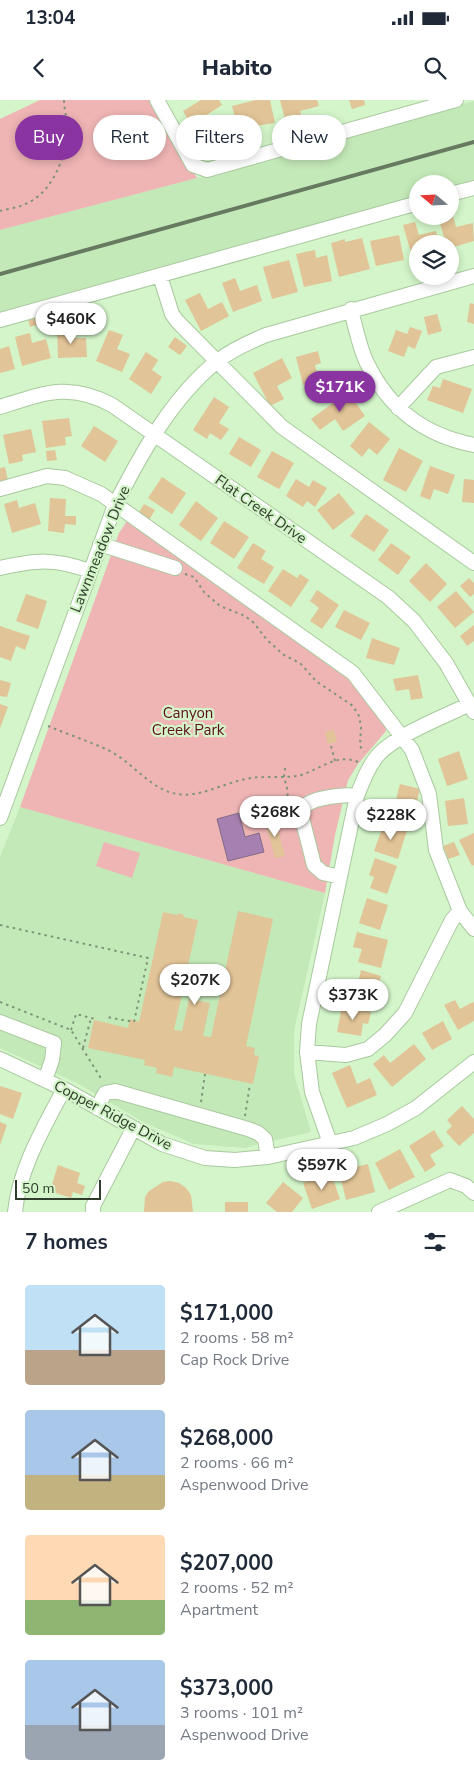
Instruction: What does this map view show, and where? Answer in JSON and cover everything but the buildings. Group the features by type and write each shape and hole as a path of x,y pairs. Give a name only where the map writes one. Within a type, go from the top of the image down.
{"street":[{"path":"157,100 193,165 207,170 456,100"},
{"path":"459,192 474,188"},
{"path":"0,320 409,206"},
{"path":"160,276 172,314 177,321 282,428 474,563"},
{"name":"Lawnmeadow Drive","path":"0,818 115,505 131,472 154,435 194,383 217,361 266,335 351,309 474,276"},
{"path":"351,309 366,362 398,408 430,431 452,441 474,445"},
{"path":"398,408 436,368 474,357"},
{"name":"Flat Creek Drive","path":"0,407 56,392 74,391 104,401 388,597 414,621 446,663 472,708"},
{"path":"0,489 47,476 65,478 101,494 353,673 412,750 429,794 436,850 460,911 474,929"},
{"path":"100,544 179,571"},
{"path":"0,568 45,560 69,564 90,571"},
{"path":"330,1143 312,1092 307,1052 309,1024 357,796 370,766 387,747 403,737 472,708"},
{"path":"340,877 323,873 314,865 302,818 302,811 306,806 318,801 346,794 357,796"},
{"path":"307,1052 346,1055 368,1049 385,1035 405,1013 452,920 460,911"},
{"path":"0,1022 54,1043 52,1060 45,1080"},
{"name":"Copper Ridge Drive","path":"0,1059 64,1089 162,1144 205,1158 235,1160 268,1157 354,1138 416,1108 472,1067"},
{"path":"15,1212 19,1187 30,1158 64,1089"},
{"path":"97,1108 105,1093 115,1091 220,1121 258,1133 265,1139 268,1157"},
{"path":"93,1212 93,1206 133,1129"},
{"path":"379,1212 450,1180 466,1186 474,1193"}],"path":[{"path":"0,211 24,205 39,196 50,184 60,164 66,145 67,128 64,100"},
{"path":"179,571 194,577 204,592 220,606 245,616 284,655 300,663 316,681 353,706 361,727 360,746 366,754"},
{"path":"47,725 108,750 127,763 146,780 163,790 175,794 194,794 251,778 304,774 347,758 360,763"},
{"path":"331,746 335,761"},
{"path":"285,768 284,777 288,792 284,812 287,830"},
{"path":"0,925 148,958 134,1022 107,1017"},
{"path":"0,1002 71,1030 105,1084"},
{"path":"71,1030 76,1014 93,1018 82,1048"},
{"path":"200,1107 205,1074"},
{"path":"244,1120 250,1084"}],"shaded area":[{"path":"474,101 474,180 459,184 459,175 409,175 409,198 0,312 0,230 272,157 272,160 346,160 346,137"},
{"path":"20,807 325,893 294,1031 294,1074 311,1132 244,1148 194,1144 143,1122 77,1083 0,1048 0,857"},
{"path":"239,813 245,837 259,833 264,852 228,861 217,819"}],"green space":[{"path":"40,100 156,100 163,115 93,115 93,160 166,160 166,121 176,142 176,160 186,160 197,178 0,230 0,119"},
{"name":"Canyon Creek Park","path":"127,521 348,679 382,717 386,731 358,764 348,780 335,835 325,893 20,807 119,533"},
{"path":"104,842 140,853 132,878 96,866"}],"railway":[{"path":"0,274 474,142"}]}
